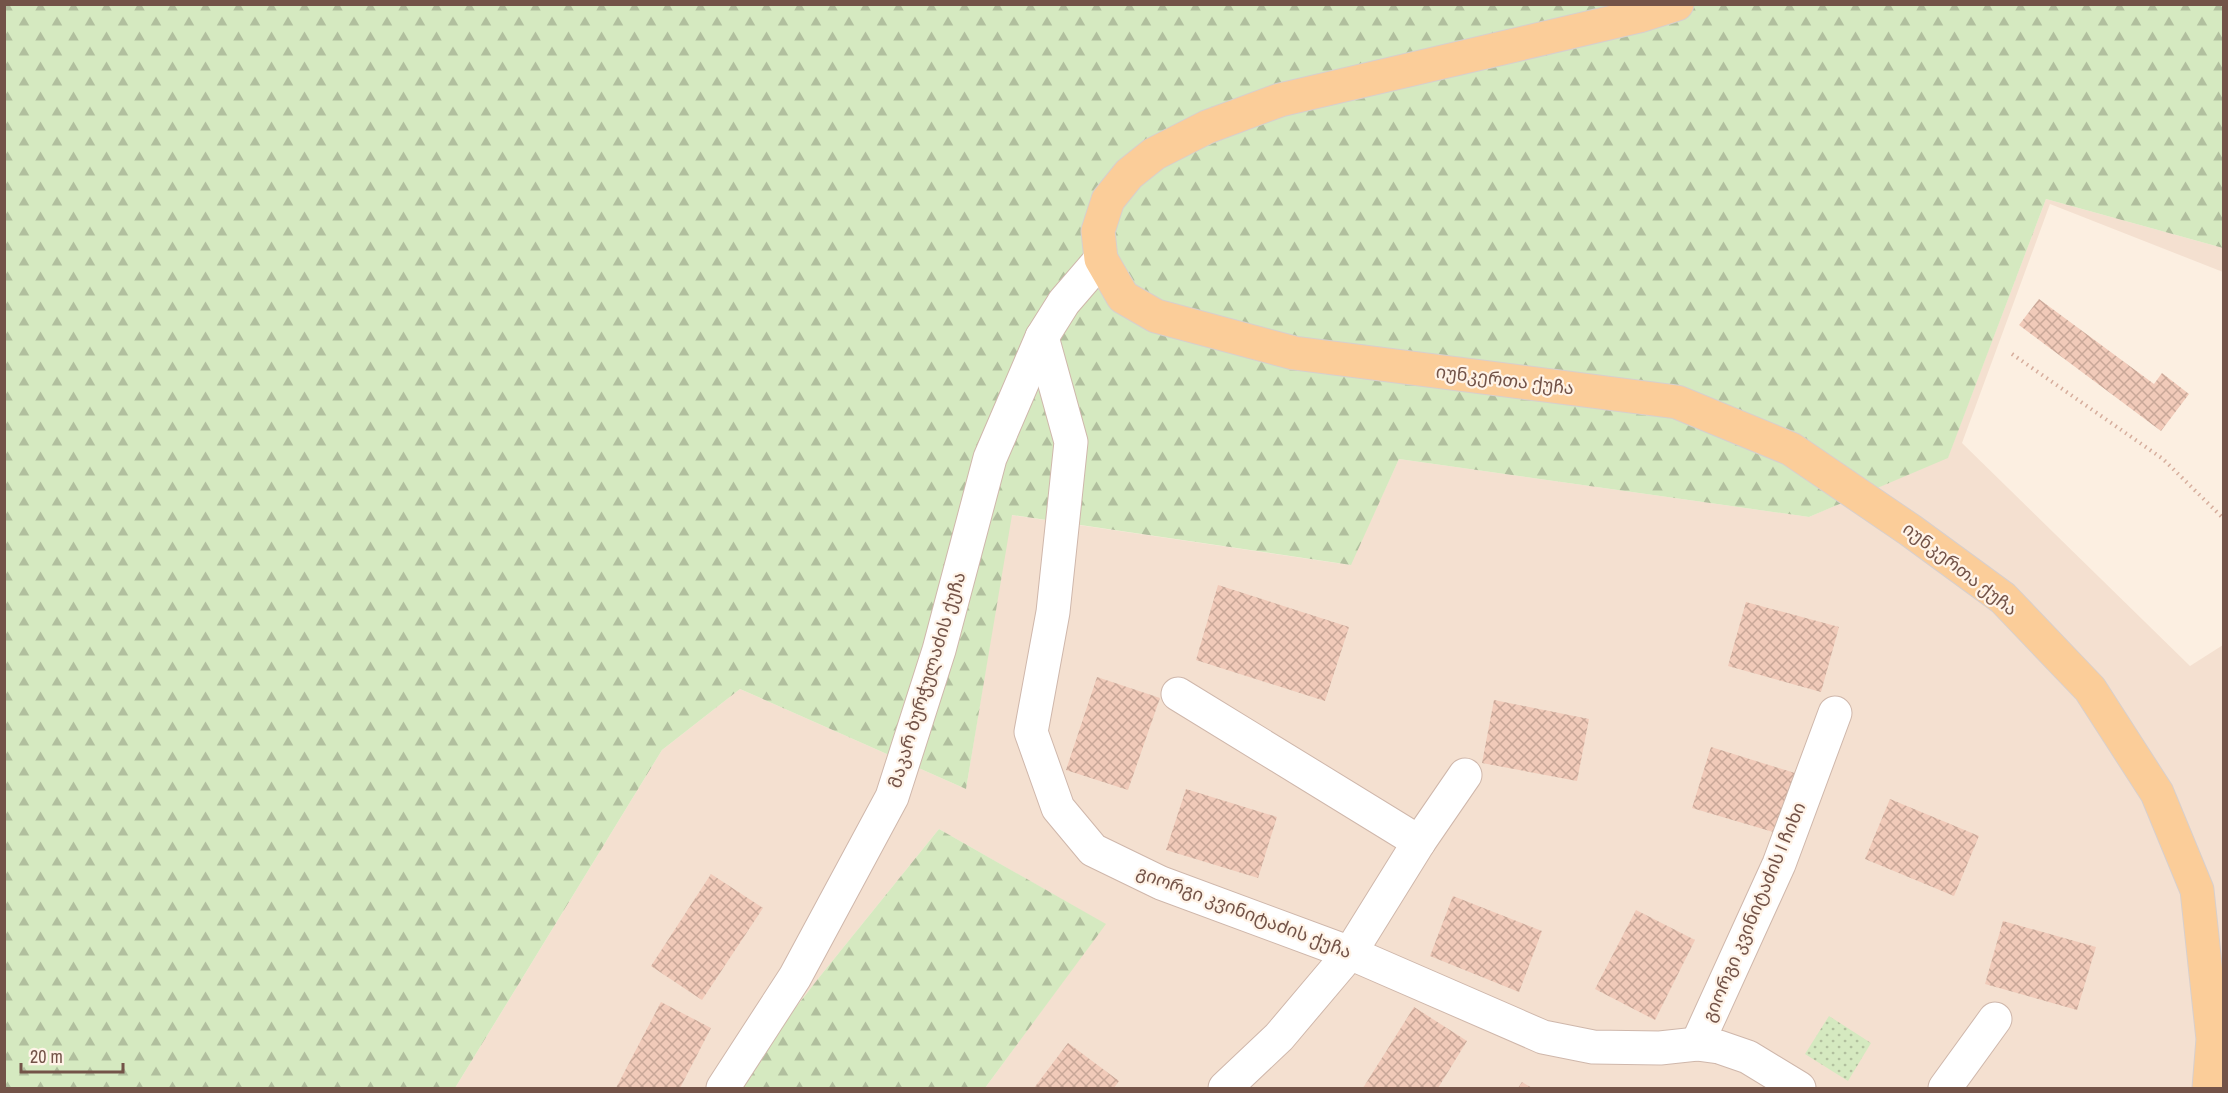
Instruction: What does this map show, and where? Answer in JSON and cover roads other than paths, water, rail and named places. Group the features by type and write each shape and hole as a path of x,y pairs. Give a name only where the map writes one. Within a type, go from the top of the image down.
{"main road":[{"name":"იუნკერთა ქუჩა","path":"1677,4 1639,16 1280,100 1207,127 1154,154 1129,174 1107,200 1098,231 1101,259 1123,297 1156,316 1294,353 1677,402 1791,449 1910,530 2003,598 2090,689 2157,793 2197,890 2213,1039 2209,1089"}],"street":[{"name":"მაკარ ბურჭულაძის ქუჩა","path":"723,1089 795,977 892,797 939,650 990,458 1042,337 1064,302 1101,259"},
{"name":"გიორგი კვინიტაძის ქუჩა","path":"1042,337 1071,442 1053,612 1031,732 1058,808 1093,850 1161,884 1350,953 1543,1036 1593,1047 1660,1048 1697,1044 1719,1047 1748,1058 1799,1089"},
{"path":"1178,694 1419,842"},
{"name":"გიორგი კვინიტაძის I ჩიხი","path":"1697,1044 1779,864 1835,713"},
{"path":"1225,1089 1278,1037 1350,953 1419,842 1465,776"},
{"path":"1945,1089 1995,1018"}]}
